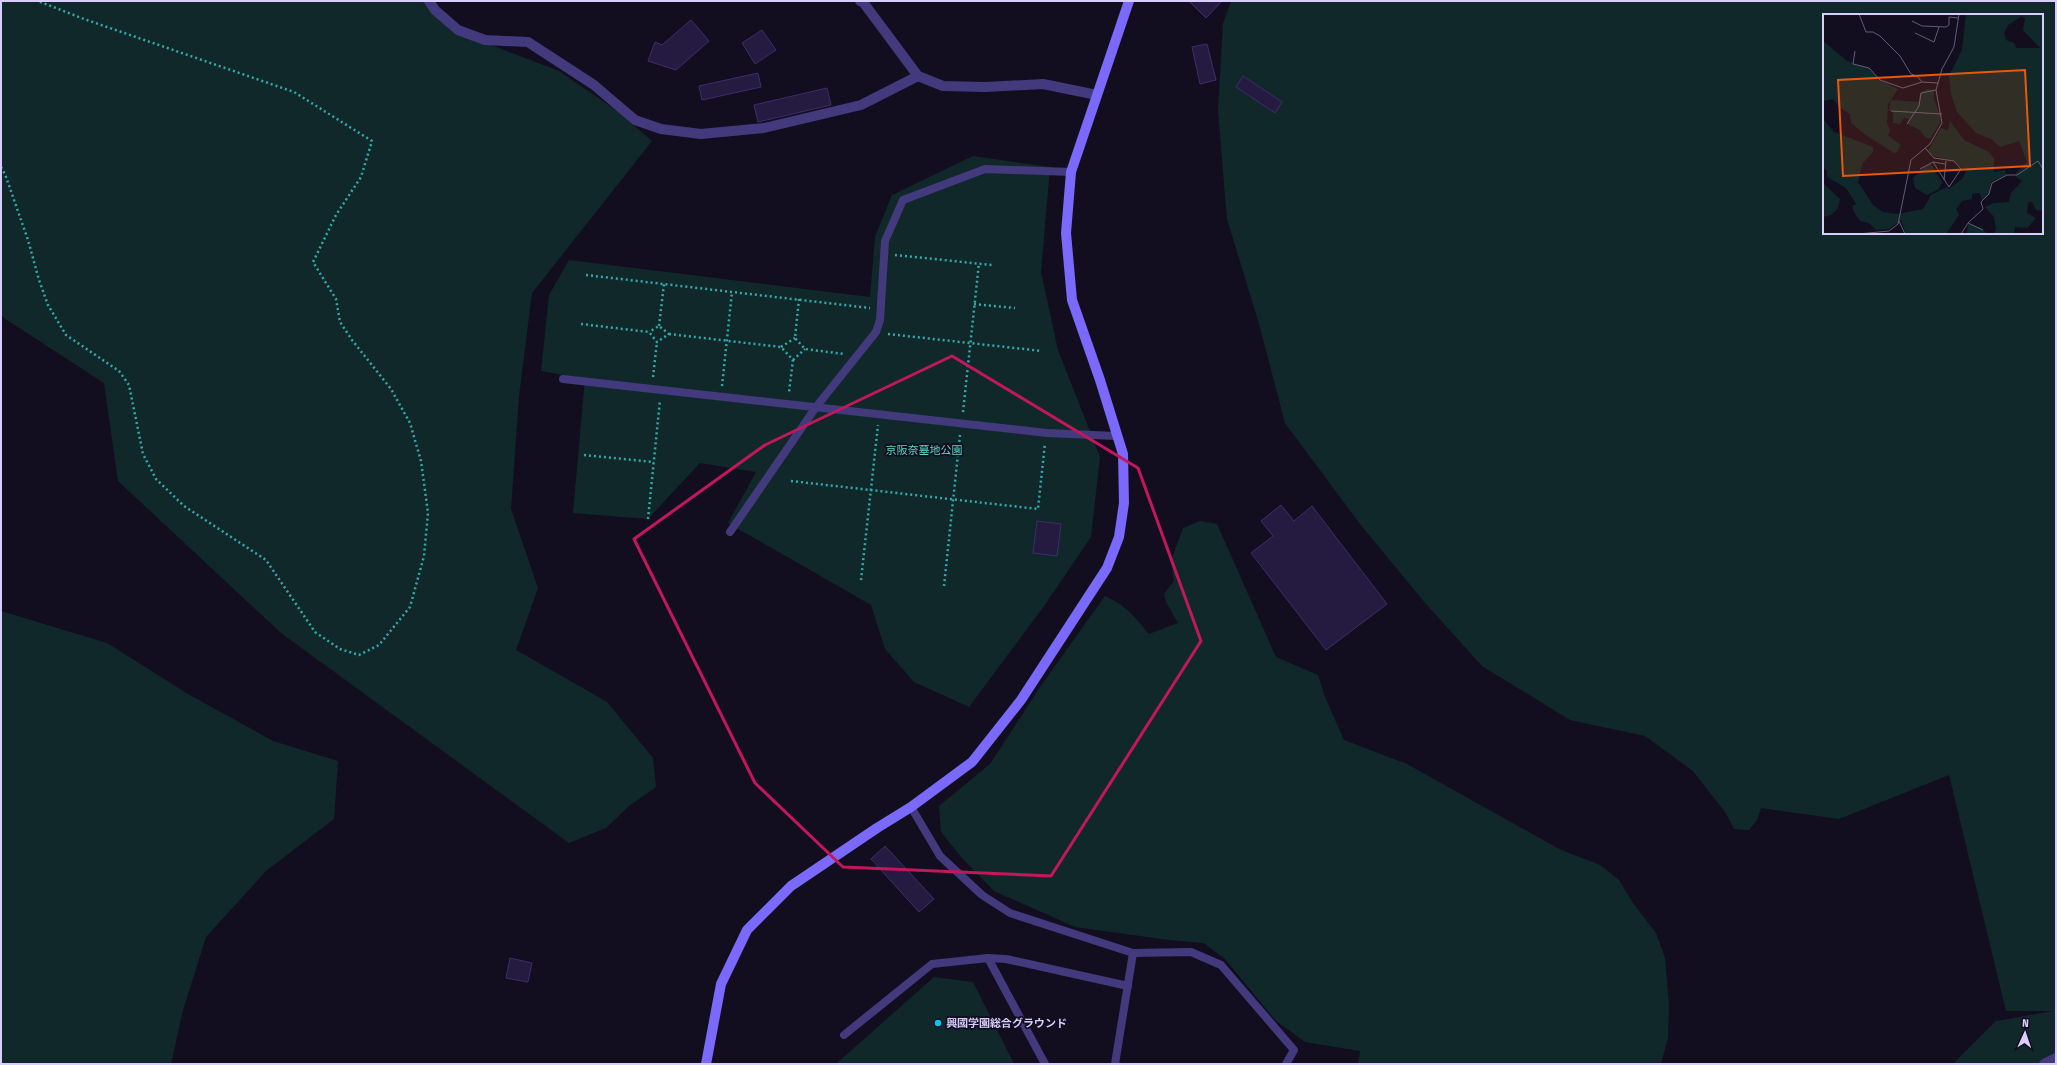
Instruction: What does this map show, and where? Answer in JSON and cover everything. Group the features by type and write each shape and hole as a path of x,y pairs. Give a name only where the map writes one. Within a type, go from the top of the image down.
{"street":[{"path":"429,1 435,10 458,30 486,40 528,42 594,85 634,120 661,129 701,134 764,128 861,104 918,76"},
{"path":"860,1 863,2 918,76 943,86 1044,84 1097,95"},
{"path":"706,1064 721,984 747,930 791,886 911,807 972,762 1021,700 1107,568 1119,537 1124,504 1123,454 1116,436 1100,380 1072,300 1066,233 1071,172 1129,1"},
{"path":"2044,1064 2056,1058"}],"lane":[{"path":"730,532 816,407 876,332 881,309 885,241 903,200 985,169 1071,172"},
{"path":"563,379 1046,433 1116,436"},
{"path":"911,807 940,856 982,895 1010,913 1133,953 1190,952 1221,965 1294,1050 1286,1064"},
{"path":"1115,1064 1133,953"},
{"path":"844,1035 932,964 988,958 1006,959 1128,986"},
{"path":"988,958 1045,1064"}],"path":[{"path":"1,167 15,203 38,280 48,305 66,335 119,371 129,385 143,454 156,479 184,506 266,560 315,632 340,649 359,655 379,645 410,606 424,556 428,513 421,461 410,423 391,389 352,340 340,322 336,299 313,262 336,215 362,177 372,141 294,92 84,19 38,1"},
{"path":"885,254 992,264"},
{"path":"586,275 881,309"},
{"path":"660,326 664,284"},
{"path":"720,396 732,292"},
{"path":"781,347 794,338 799,299"},
{"path":"974,304 1015,308"},
{"path":"581,324 648,332 660,326"},
{"path":"660,326 669,334 781,347 793,360"},
{"path":"648,332 657,342 652,389"},
{"path":"876,332 1042,351"},
{"path":"657,342 669,334"},
{"path":"794,338 805,349 857,356"},
{"path":"788,404 793,360 805,349"},
{"path":"648,519 662,390"},
{"path":"861,580 879,414"},
{"path":"791,481 1038,509 1046,433"},
{"path":"584,455 654,462"}],"highlighted area":[{"path":"952,356 1138,468 1201,641 1051,876 843,867 755,783 634,539 765,445"}],"green space":[{"path":"1,1 430,1 449,29 559,71 613,108 652,141 532,293 519,396 511,509 538,588 516,650 607,702 653,758 656,787 629,806 606,828 569,843 281,633 118,481 104,383 4,318 1,314"},
{"path":"1231,1 2056,1 2056,1064 1953,1064 1996,1021 2053,1011 2006,1011 1949,775 1839,819 1761,808 1757,820 1749,830 1734,829 1725,812 1693,771 1645,736 1570,720 1482,666 1426,604 1360,524 1285,423 1259,324 1227,219 1218,111 1223,24"},
{"name":"京阪奈墓地公園","path":"973,156 1050,167 1041,272 1058,350 1100,457 1091,537 1044,606 969,707 914,682 885,649 871,605 728,523 756,472 700,463 648,519 573,513 585,379 541,371 549,295 569,260 870,297 875,237 892,195"},
{"path":"1200,521 1217,524 1276,657 1318,675 1325,697 1344,740 1407,764 1561,850 1600,865 1619,880 1633,903 1656,933 1665,958 1669,1004 1668,1038 1661,1064 1358,1064 1360,1051 1305,1042 1276,1021 1225,959 1204,943 1169,940 1075,927 994,891 962,858 941,832 939,806 990,764 1040,687 1105,596 1125,608 1149,634 1178,623 1166,602 1164,594 1174,581 1171,561 1183,528"},
{"path":"1,611 107,643 188,694 273,741 338,761 334,819 266,871 206,937 183,1010 171,1064 1,1064"},
{"name":"興國学園総合グラウンド","path":"934,977 973,982 1014,1064 836,1064"}],"building":[{"path":"1189,1 1222,1 1206,18"},
{"path":"691,20 709,41 676,70 648,61 655,42 662,45"},
{"path":"762,30 776,50 755,64 742,43"},
{"path":"1207,44 1216,80 1200,84 1192,47"},
{"path":"758,73 761,87 702,100 699,86"},
{"path":"1243,76 1282,102 1275,113 1236,87"},
{"path":"827,88 831,105 758,122 754,105"},
{"path":"1281,505 1294,521 1312,506 1387,604 1326,650 1251,553 1273,536 1261,521"},
{"path":"1037,521 1061,524 1057,556 1033,553"},
{"path":"885,846 934,899 919,912 871,859"},
{"path":"510,958 532,963 528,982 506,978"}],"place":[{"name":"興國学園総合グラウンド","path":"938,1023"}]}
